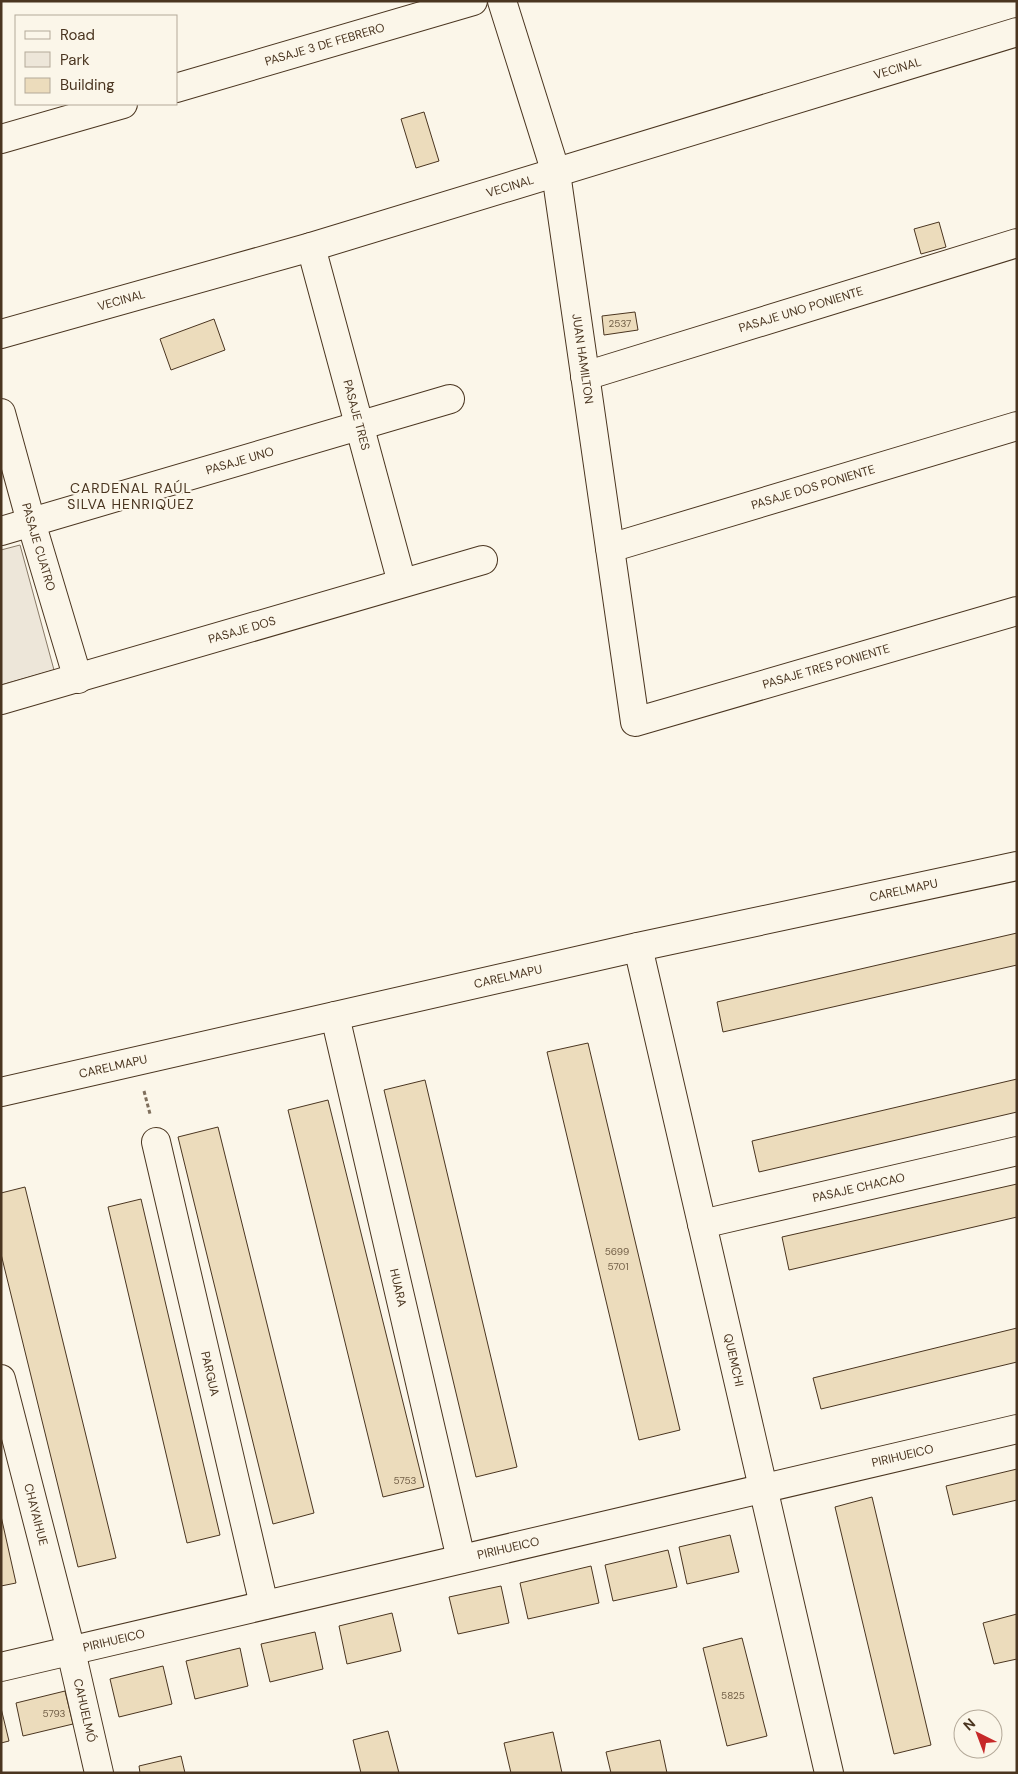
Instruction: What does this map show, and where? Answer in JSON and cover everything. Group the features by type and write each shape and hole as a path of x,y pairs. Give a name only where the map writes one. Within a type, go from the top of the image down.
{"street":[{"name":"PASAJE 3 DE FEBRERO","path":"178,87 473,1"},
{"name":"JUAN HAMILTON","path":"502,1 556,173 635,722"},
{"name":"VECINAL","path":"1,334 311,247 1017,32"},
{"path":"1,139 120,105"},
{"name":"PASAJE UNO PONIENTE","path":"585,376 1017,243"},
{"name":"PASAJE TRES","path":"311,247 402,583"},
{"name":"PASAJE UNO","path":"1,531 450,399"},
{"name":"PASAJE CUATRO","path":"1,413 78,679"},
{"name":"PASAJE DOS PONIENTE","path":"610,548 1017,426"},
{"name":"PASAJE DOS","path":"1,700 483,560"},
{"name":"PASAJE TRES PONIENTE","path":"635,722 1017,611"},
{"name":"CARELMAPU","path":"1,1092 638,947 1017,866"},
{"name":"QUEMCHI","path":"638,947 763,1489 820,1771"},
{"name":"HUARA","path":"335,1016 460,1560"},
{"name":"PARGUA","path":"156,1142 264,1605"},
{"name":"PASAJE CHACAO","path":"702,1224 1017,1151"},
{"name":"CHAYAIHUE","path":"1,1379 71,1651"},
{"name":"PIRIHUEICO","path":"1,1667 1017,1429"},
{"name":"CAHUELMÓ","path":"71,1651 99,1773"}],"path":[{"path":"137,1061 156,1142"}],"green space":[{"path":"20,545 54,670 1,685 1,550"}],"building":[{"path":"424,112 439,161 416,168 401,119"},
{"path":"939,222 946,247 921,254 914,229"},
{"path":"635,312 638,330 604,335 602,316"},
{"path":"214,319 225,350 171,370 160,339"},
{"path":"1017,933 1017,965 723,1032 717,1002"},
{"path":"588,1043 680,1430 639,1440 547,1052"},
{"path":"1017,1079 1017,1112 759,1172 752,1141"},
{"path":"425,1080 517,1467 476,1477 384,1090"},
{"path":"328,1100 424,1487 383,1497 288,1110"},
{"path":"218,1127 314,1513 273,1524 178,1137"},
{"path":"1017,1184 1017,1217 789,1270 782,1237"},
{"path":"25,1187 116,1558 78,1567 1,1254 1,1193"},
{"path":"141,1199 220,1535 187,1543 108,1207"},
{"path":"1017,1328 1017,1362 821,1409 813,1378"},
{"path":"1017,1469 1017,1500 953,1515 946,1486"},
{"path":"872,1497 931,1745 894,1754 835,1507"},
{"path":"1,1516 16,1583 1,1586"},
{"path":"730,1535 739,1572 687,1584 679,1547"},
{"path":"668,1550 677,1587 613,1601 605,1565"},
{"path":"591,1566 599,1603 528,1619 520,1583"},
{"path":"501,1586 509,1623 458,1634 449,1597"},
{"path":"392,1613 401,1651 347,1664 339,1626"},
{"path":"1017,1614 1017,1659 994,1664 983,1623"},
{"path":"315,1632 323,1669 270,1682 261,1644"},
{"path":"742,1638 767,1736 727,1746 703,1648"},
{"path":"240,1648 248,1686 195,1699 186,1661"},
{"path":"163,1666 172,1704 119,1717 110,1679"},
{"path":"65,1691 73,1724 23,1736 16,1703"},
{"path":"1,1708 9,1741 1,1743"},
{"path":"388,1731 399,1773 361,1773 353,1740"},
{"path":"553,1732 562,1773 511,1773 504,1743"},
{"path":"660,1740 667,1773 611,1773 606,1752"},
{"path":"181,1756 185,1773 140,1773 139,1766"}],"district":[{"name":"CARDENAL RAÚL SILVA HENRIQUEZ","path":"131,496"}]}
